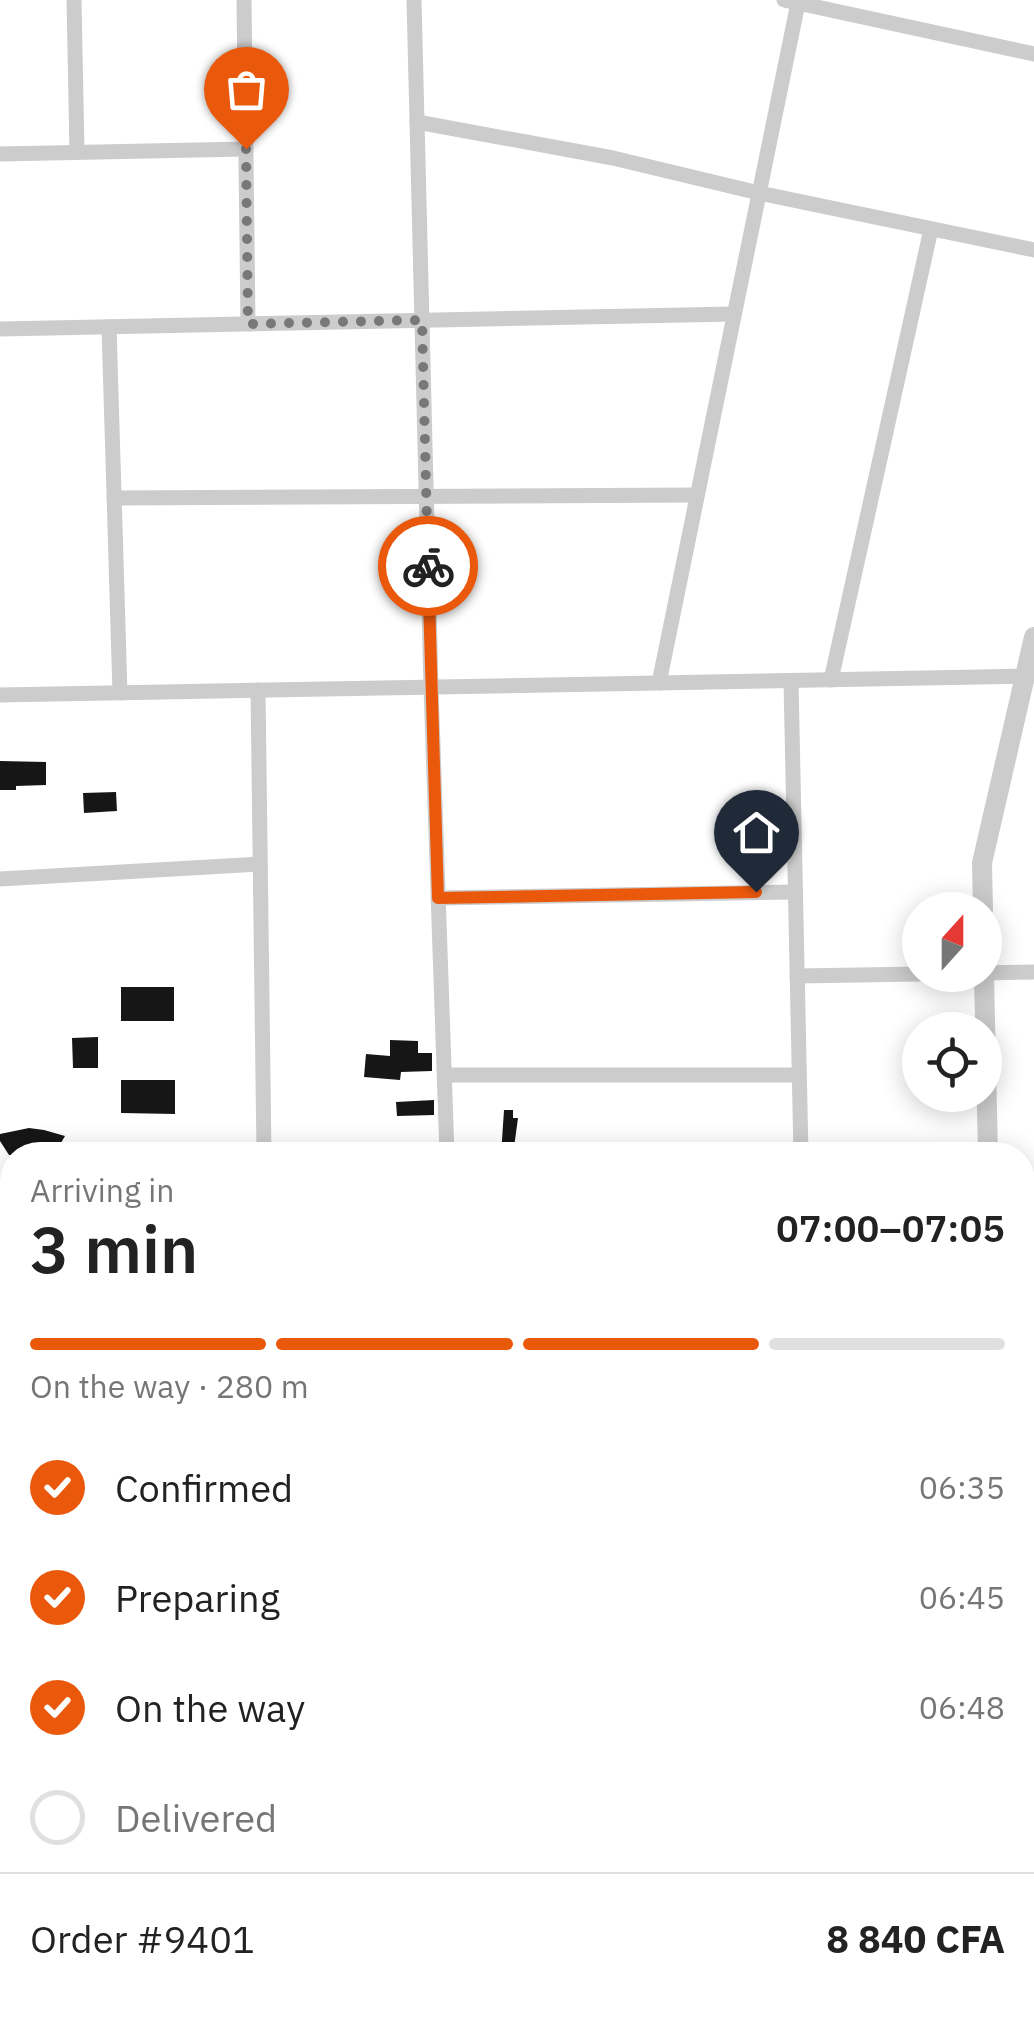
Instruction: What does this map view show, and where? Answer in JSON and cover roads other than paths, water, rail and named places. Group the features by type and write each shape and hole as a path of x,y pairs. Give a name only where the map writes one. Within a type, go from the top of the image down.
{"street":[{"path":"74,0 77,152"},
{"path":"244,0 248,324"},
{"path":"414,0 447,1142"},
{"path":"658,683 759,193 791,2 1034,54"},
{"path":"417,122 613,158 759,193 1034,250"},
{"path":"0,154 246,149"},
{"path":"831,680 931,229"},
{"path":"0,329 734,314"},
{"path":"109,327 120,692"},
{"path":"114,498 696,495"},
{"path":"983,892 982,863 1030,676 1034,637"},
{"path":"0,695 1030,676"},
{"path":"791,680 801,1142"},
{"path":"258,690 264,1142"},
{"path":"0,878 260,864"},
{"path":"438,898 795,892"},
{"path":"1002,973 1034,972"},
{"path":"797,976 902,974"},
{"path":"985,992 988,1142"},
{"path":"444,1075 799,1074"}]}
